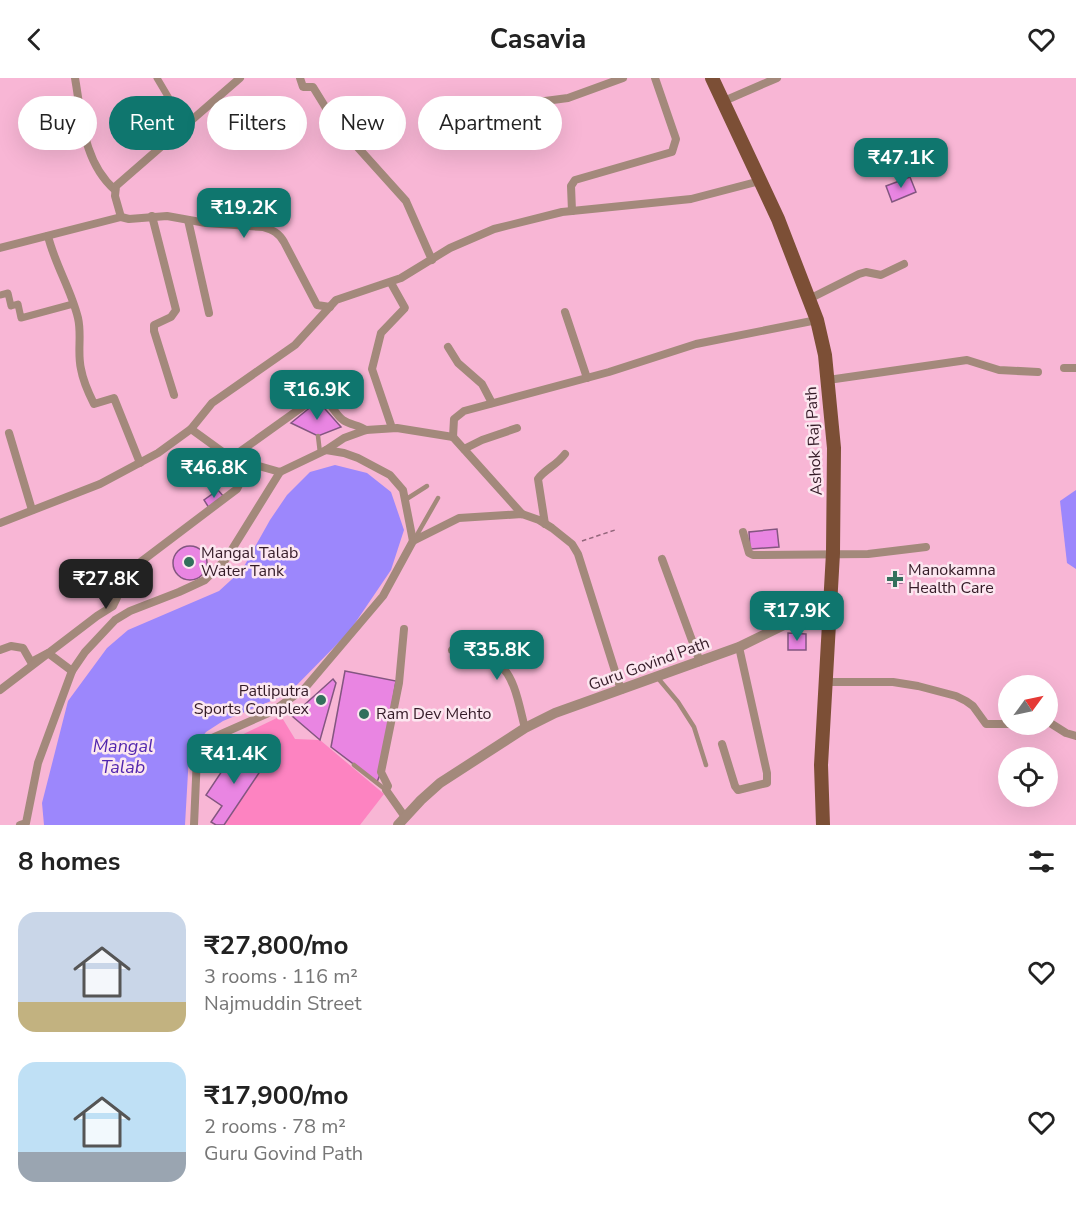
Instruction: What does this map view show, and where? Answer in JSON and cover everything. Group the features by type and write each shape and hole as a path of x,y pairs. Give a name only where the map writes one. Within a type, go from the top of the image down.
{"main road":[{"name":"Ashok Raj Path","path":"712,78 778,219 817,320 825,355 834,448 833,553 821,765 823,825"}],"street":[{"path":"75,78 91,158 104,181 115,190 121,217"},
{"path":"157,78 168,96"},
{"path":"195,119 240,78"},
{"path":"300,78 303,87 313,87 334,121 406,201 432,260"},
{"path":"562,99 623,78"},
{"path":"572,211 571,186 575,180 672,152 676,139 654,78"},
{"path":"724,101 777,78"},
{"path":"115,190 120,182 158,150"},
{"path":"0,523 100,484 166,448 191,429 212,404 295,345 342,297 391,283 450,248 494,230 572,211 691,199 760,181"},
{"path":"152,216 176,310 171,317 154,325 174,395"},
{"path":"0,248 121,217 129,219 152,216 263,227 276,232 284,242 317,305 330,307"},
{"path":"188,220 209,313"},
{"path":"48,236 55,261 65,279 74,304 80,330 81,369 90,396 94,404 114,398 140,463"},
{"path":"809,299 859,274 866,272 881,275 904,264"},
{"path":"391,283 405,308 381,333 372,369 392,428"},
{"path":"0,295 8,293 11,306 18,304 21,318 74,304"},
{"path":"565,312 587,378"},
{"path":"453,437 454,419 458,414 492,403 587,378 696,344 817,320"},
{"path":"448,347 458,363 482,384 492,403"},
{"path":"828,380 967,360 999,370 1038,372"},
{"path":"1064,368 1076,368"},
{"path":"231,458 319,395 342,420 356,423 366,430"},
{"path":"24,824 39,763 72,671 85,652 115,620 130,611 205,580 218,569 280,472 323,452 344,438 366,430 392,428 453,437 522,514 545,524 572,544 578,554 621,690"},
{"path":"464,449 517,428"},
{"path":"191,429 231,458 280,472"},
{"path":"9,433 32,510"},
{"path":"323,452 358,458 390,475 403,490 413,541"},
{"path":"545,524 538,479 555,466 565,454"},
{"path":"0,690 48,652 113,606 125,577 136,564 237,489 238,481 231,467 231,458"},
{"path":"194,825 197,756 202,747 210,739 273,711 305,688 382,596 413,541 459,518 522,514"},
{"path":"743,532 749,553 753,555 882,554 926,547"},
{"path":"662,559 700,662"},
{"name":"Guru Govind Path","path":"402,821 440,783 525,728 555,713 740,647 829,603"},
{"path":"402,821 386,790 388,786 381,772 399,682 404,628"},
{"path":"0,650 11,646 23,648 31,662 48,652"},
{"path":"722,744 738,790 767,783 767,773 740,647"},
{"path":"452,650 499,665 506,670 525,728"},
{"path":"48,652 72,671"},
{"path":"825,682 893,681 918,686 956,696 973,706 986,724 998,724"},
{"path":"1058,728 1076,736"}],"lane":[{"path":"318,436 323,452"},
{"path":"405,500 427,486"},
{"path":"413,541 438,498"},
{"path":"657,677 678,702 694,727 706,765"},
{"path":"354,765 386,790"}],"path":[{"path":"572,544 615,530"}],"shaded area":[{"path":"281,716 295,739 320,740 384,794 360,825 216,825 211,822 222,805 234,754 229,741"}],"water":[{"name":"Mangal Talab","path":"335,465 367,473 391,492 404,530 391,570 349,632 288,694 223,721 206,732 189,755 185,825 44,825 42,803 68,701 107,648 128,630 219,591 242,570 287,495 310,472"},
{"path":"1076,490 1076,569 1067,563 1060,501"}],"building":[{"path":"910,177 916,192 892,202 886,186"},
{"path":"318,401 341,427 318,436 291,423"},
{"path":"218,490 224,497 209,508 204,500"},
{"path":"777,529 779,547 750,549 749,532"},
{"name":"Mangal Talab Water Tank","path":"190,546 202,551 207,563 202,575 190,580 178,575 173,563 178,551"},
{"path":"902,575 902,583 888,583 888,576"},
{"path":"788,633 806,634 806,650 788,650"},
{"name":"Ram Dev Mehto","path":"345,671 396,681 381,772 377,782 331,747"},
{"name":"Patliputra Sports Complex","path":"333,679 336,683 320,740 292,716"},
{"path":"264,750 271,755 224,825 211,822 222,806 206,795 234,753 253,766"}],"place":[{"name":"Mangal Talab Water Tank","path":"189,562"},
{"name":"Manokamna Health Care","path":"895,579"},
{"name":"Patliputra Sports Complex","path":"321,700"},
{"name":"Ram Dev Mehto","path":"364,714"}]}
